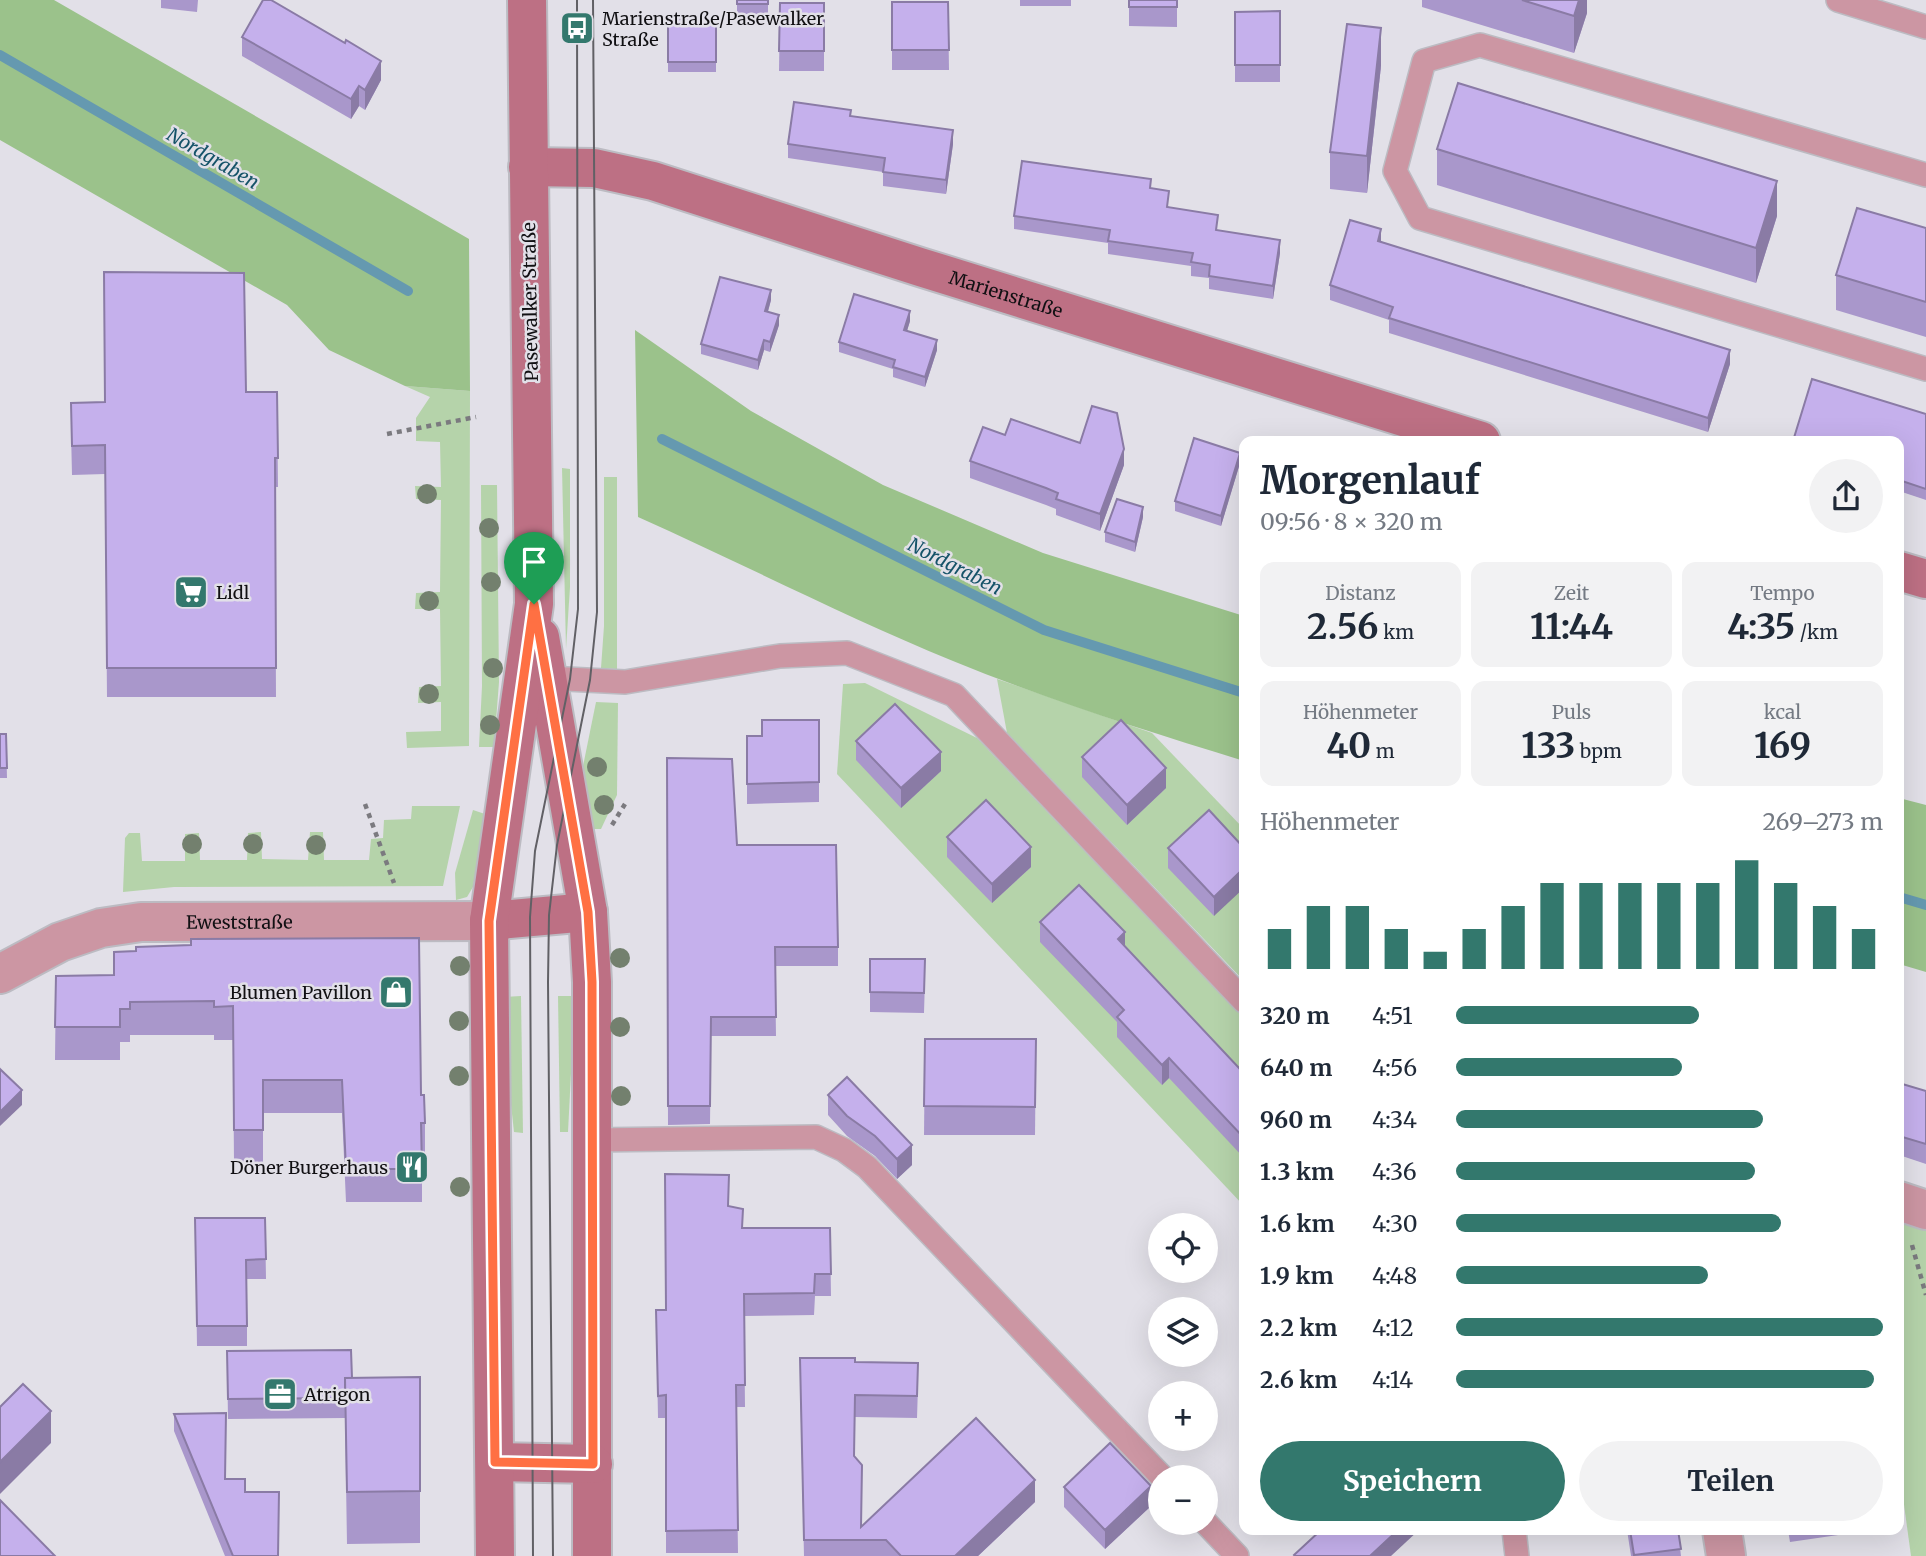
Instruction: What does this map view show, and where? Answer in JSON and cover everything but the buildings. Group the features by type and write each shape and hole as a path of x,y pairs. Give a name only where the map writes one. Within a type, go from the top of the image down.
{"main road":[{"name":"Pasewalker Straße","path":"495,1556 489,921 534,604 527,0"},
{"name":"Marienstraße","path":"528,167 594,168 653,181 919,267 1464,436"},
{"path":"1904,572 1926,579"},
{"name":"Pasewalker Straße","path":"534,604 588,912 592,982 593,1140 592,1556"},
{"path":"489,921 588,912"},
{"path":"495,1462 593,1464"}],"street":[{"name":"Eweststraße","path":"0,974 60,942 101,928 141,922 489,921"},
{"path":"1904,1203 1926,1210"},
{"path":"1723,1535 1726,1556"}],"lane":[{"path":"1838,0 1926,27"},
{"path":"1926,175 1480,45 1424,61 1395,171 1420,218 1926,369"},
{"path":"547,678 625,682 780,656 847,653 954,695 1239,996"},
{"path":"593,1140 817,1137 844,1150 867,1167 1151,1465"},
{"path":"1217,1535 1237,1556"},
{"path":"1515,1535 1517,1556"}],"path":[{"path":"387,434 476,417"},
{"path":"365,804 396,890"},
{"path":"619,814 625,804"}],"green space":[{"path":"0,0 54,0 469,239 470,391 405,386 329,350 287,305 0,140"},
{"path":"635,330 751,411 883,485 1043,553 1239,614 1239,759 1061,702 953,661 873,627 638,517"},
{"path":"405,386 470,391 469,746 407,748 406,732 441,731 441,702 418,703 419,687 441,686 440,609 415,609 416,593 440,592 441,500 416,499 415,486 441,487 440,442 416,441 416,418 430,397"},
{"path":"562,468 570,469 570,587 566,649"},
{"path":"604,477 617,477 617,669 601,668 604,626"},
{"path":"481,485 497,485 499,682 494,747 479,747 482,686"},
{"path":"997,679 1152,733 1239,824 1239,976 1007,733"},
{"path":"865,683 977,738 1239,1013 1239,1201 837,774 843,684"},
{"path":"596,702 618,703 617,795 601,829 589,829 580,781"},
{"path":"1904,799 1926,805 1926,972 1904,965"},
{"path":"412,806 460,806 443,886 174,887 123,892 125,838 129,833 140,833 142,861 185,861 185,834 199,833 200,860 247,860 248,833 261,832 262,859 308,860 310,832 323,832 324,860 369,860 371,839 383,838 384,820 411,819"},
{"path":"473,810 485,814 473,887 467,897 456,900 455,873"},
{"path":"521,996 523,1133 514,1132 505,1050 505,997"},
{"path":"558,996 575,996 568,1132 560,1132"},
{"path":"1904,1219 1926,1226 1926,1556 1911,1556 1904,1505"}],"waterway":[{"name":"Nordgraben","path":"0,55 408,291"},
{"name":"Nordgraben","path":"662,439 1044,630 1239,691"},
{"name":"Nordgraben","path":"1904,898 1926,905"}],"tram line":[{"path":"533,1556 530,917 535,851 570,679 578,609 577,0"},
{"path":"553,1556 549,915 557,845 590,680 597,612 593,0"}],"place":[{"name":"Marienstraße/Pasewalker Straße","path":"577,28"},
{"name":"Lidl","path":"191,592"},
{"name":"Blumen Pavillon","path":"396,992"},
{"name":"Döner Burgerhaus","path":"412,1167"},
{"name":"Atrigon","path":"280,1394"}],"route":[{"path":"534,604 588,912 592,982 593,1464 495,1462 489,921 534,604"}]}
